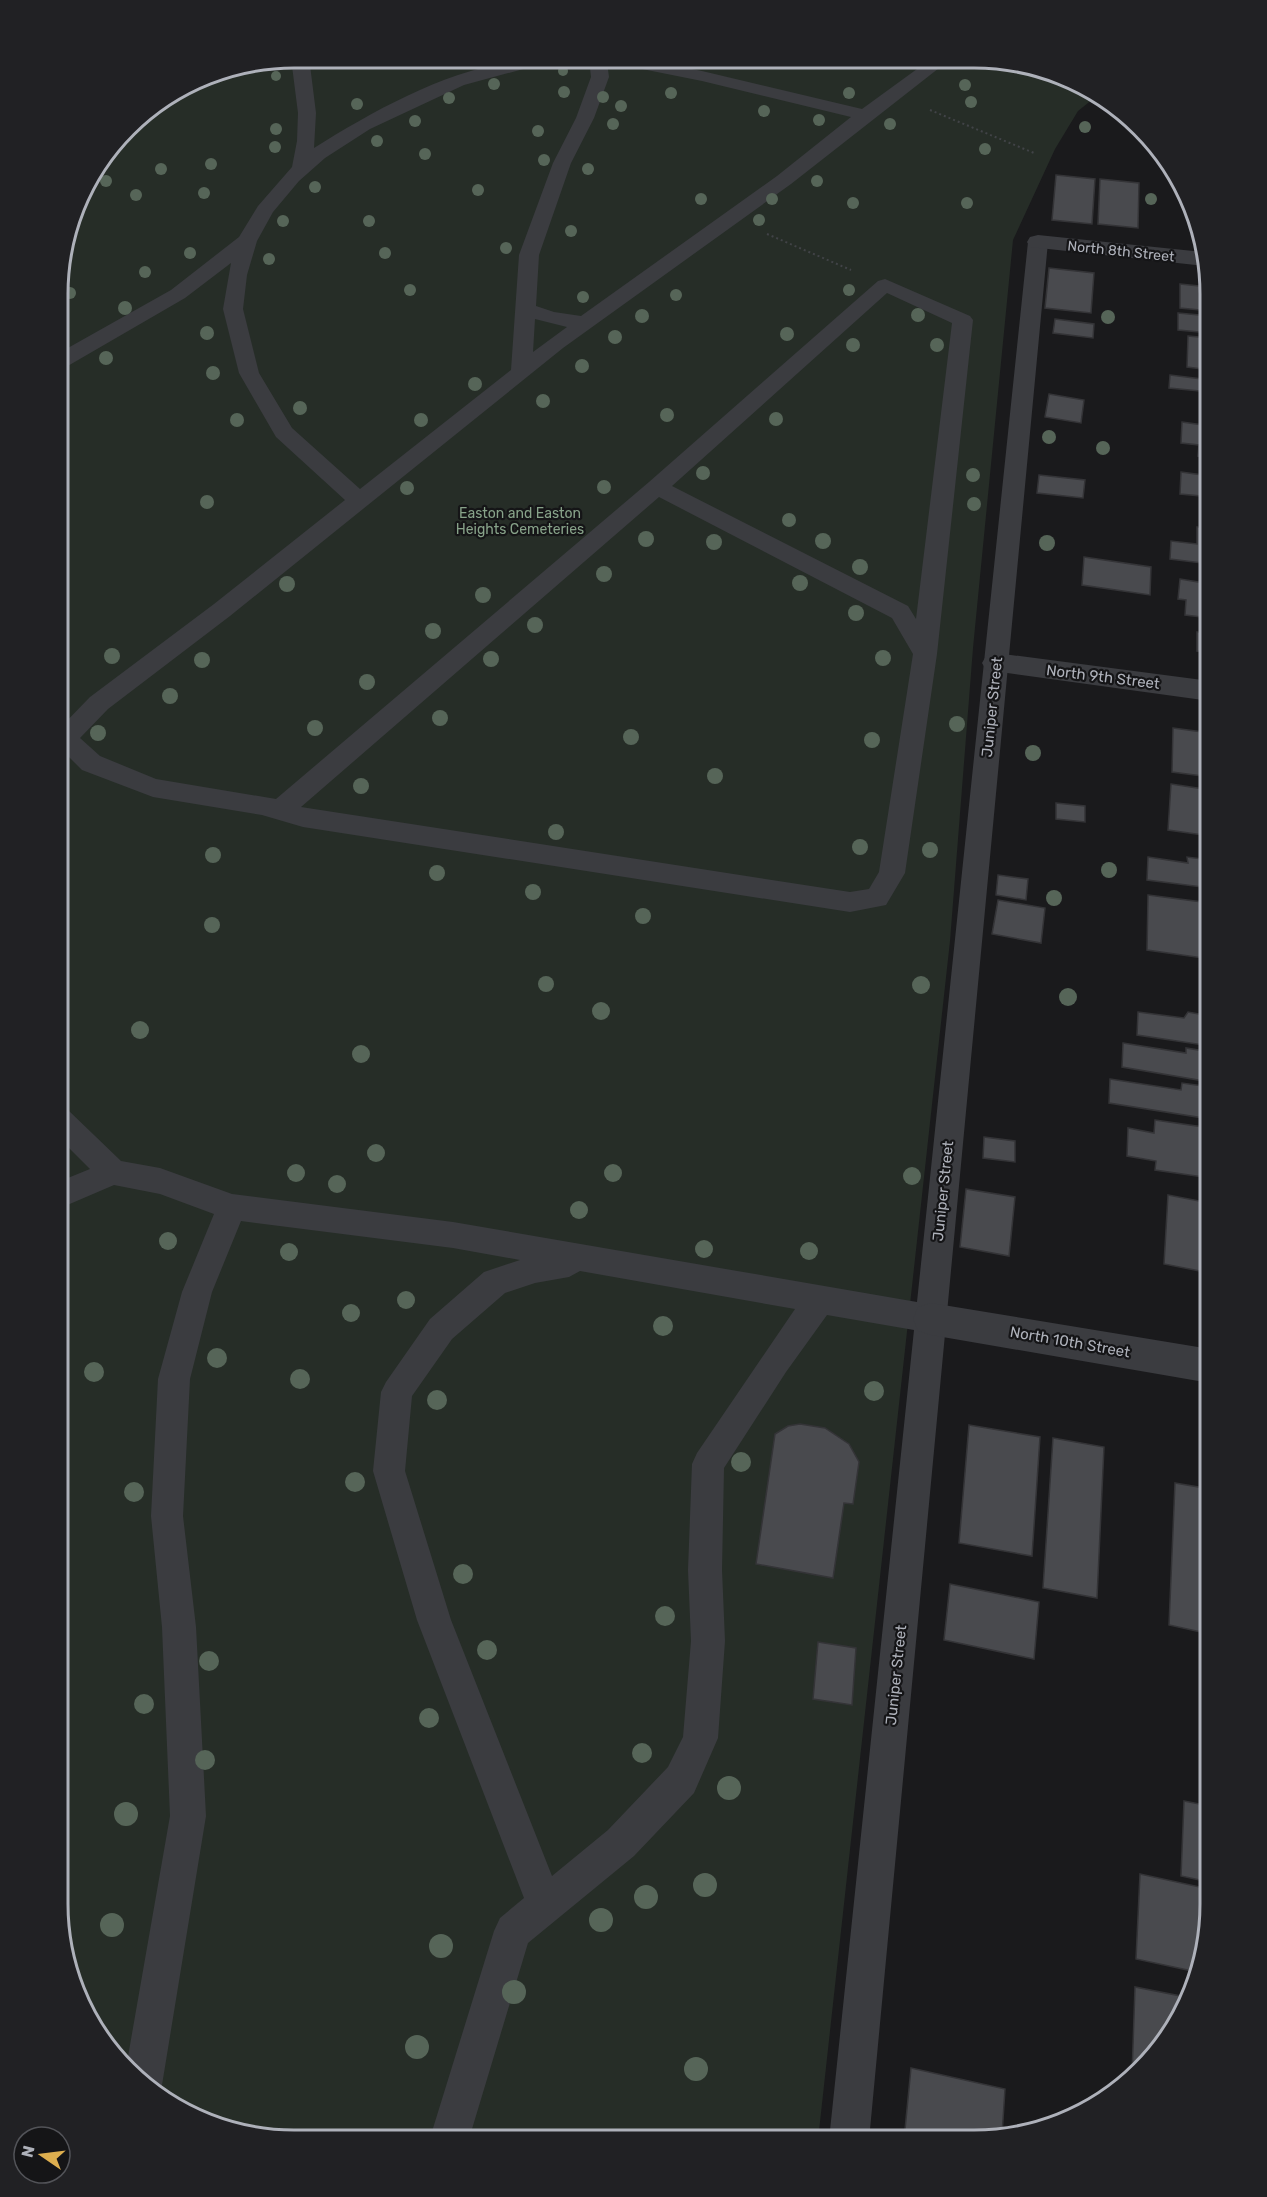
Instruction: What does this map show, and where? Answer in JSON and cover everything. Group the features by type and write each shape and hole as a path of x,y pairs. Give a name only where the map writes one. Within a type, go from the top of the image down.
{"street":[{"name":"North 8th Street","path":"1038,242 1197,258"},
{"name":"North 9th Street","path":"996,663 1200,690"},
{"name":"North 10th Street","path":"931,1319 1200,1364"}],"lane":[{"path":"301,169 304,157 307,93 302,68"},
{"path":"360,501 284,432 249,373 233,309 237,274 247,241 265,210 301,169 318,154 364,125 458,81 507,68"},
{"path":"521,372 529,255 562,163 593,98 600,77 599,68"},
{"path":"661,68 865,115"},
{"path":"68,731 83,721 99,703 360,501 521,372 783,180 865,115 930,68"},
{"path":"68,357 178,294 247,241"},
{"name":"Juniper Street","path":"850,2130 1038,242"},
{"path":"68,743 90,763 153,788 262,805 279,810 303,817 850,903 877,898 892,873 925,654 963,320 885,285 657,487 279,810"},
{"path":"525,309 550,318 585,323"},
{"path":"657,487 900,612 925,654"},
{"path":"68,1129 113,1172 160,1181 232,1207 453,1235 931,1319"},
{"path":"68,1192 113,1172"},
{"path":"145,2073 188,1816 179,1627 168,1516 174,1379 197,1292 232,1207"},
{"path":"545,1905 434,1620 389,1472 397,1392 441,1329 495,1282 535,1269 588,1259"},
{"path":"452,2130 513,1930 621,1844 681,1780 700,1738 708,1641 705,1570 708,1464 775,1362 819,1301"}],"path":[{"path":"893,95 1034,153"},
{"path":"730,219 885,285"}],"green space":[{"name":"Easton and Easton Heights Cemeteries","path":"279,68 988,68 1032,75 1060,85 1091,101 1078,111 1055,149 1013,240 973,648 950,941 819,2130 294,2130 264,2128 235,2122 207,2112 156,2083 114,2041 91,2003 75,1962 68,1918 68,279 75,235 85,207 114,156 134,134 156,114 207,85 235,75"}],"building":[{"path":"1056,175 1095,179 1092,224 1052,220"},
{"path":"1100,179 1139,183 1138,228 1098,224"},
{"path":"1049,268 1094,273 1091,313 1045,308"},
{"path":"1180,284 1199,286 1200,310 1180,308"},
{"path":"1178,313 1200,315 1200,332 1178,330"},
{"path":"1055,319 1094,324 1093,338 1053,333"},
{"path":"1188,336 1200,337 1200,369 1187,367"},
{"path":"1170,375 1200,379 1200,391 1169,388"},
{"path":"1049,394 1084,400 1081,423 1045,417"},
{"path":"1182,422 1200,425 1200,456 1198,456 1199,445 1181,443"},
{"path":"1181,472 1200,475 1200,496 1180,494"},
{"path":"1039,475 1085,480 1083,498 1037,493"},
{"path":"1197,527 1200,527 1200,563 1170,559 1171,541 1197,544"},
{"path":"1084,557 1151,567 1150,595 1082,585"},
{"path":"1180,579 1200,582 1200,617 1185,615 1186,600 1178,599"},
{"path":"1197,632 1200,632 1200,651 1197,651"},
{"path":"1173,728 1200,732 1200,776 1172,772"},
{"path":"1171,784 1200,788 1200,835 1168,830"},
{"path":"1056,803 1085,806 1085,822 1056,819"},
{"path":"1148,857 1188,863 1187,857 1200,859 1200,887 1147,880"},
{"path":"998,875 1028,879 1026,900 996,895"},
{"path":"1148,895 1200,902 1200,958 1147,950"},
{"path":"998,900 1045,908 1041,943 992,934"},
{"path":"1138,1012 1184,1018 1188,1012 1200,1014 1200,1044 1137,1035"},
{"path":"1123,1043 1186,1053 1186,1048 1200,1050 1200,1080 1122,1067"},
{"path":"1110,1079 1181,1090 1182,1083 1200,1086 1200,1117 1109,1103"},
{"path":"1155,1120 1200,1127 1200,1177 1155,1170 1156,1161 1127,1156 1128,1128 1154,1133"},
{"path":"984,1137 1015,1141 1015,1162 983,1158"},
{"path":"966,1189 1015,1197 1009,1256 960,1247"},
{"path":"1168,1195 1200,1201 1200,1271 1164,1264"},
{"path":"800,1424 825,1428 849,1444 859,1462 853,1504 844,1503 833,1578 756,1564 775,1434 788,1426"},
{"path":"969,1425 1040,1437 1032,1556 959,1543"},
{"path":"1053,1438 1104,1447 1097,1598 1043,1588"},
{"path":"1175,1483 1200,1487 1200,1632 1169,1625"},
{"path":"950,1584 1039,1602 1034,1659 944,1640"},
{"path":"818,1642 856,1648 852,1705 813,1699"},
{"path":"1184,1801 1200,1804 1200,1880 1181,1876"},
{"path":"1140,1874 1200,1887 1198,1933 1189,1970 1136,1959"},
{"path":"1135,1987 1179,1996 1153,2041 1132,2064"},
{"path":"911,2068 1005,2089 1002,2128 905,2130"}]}
